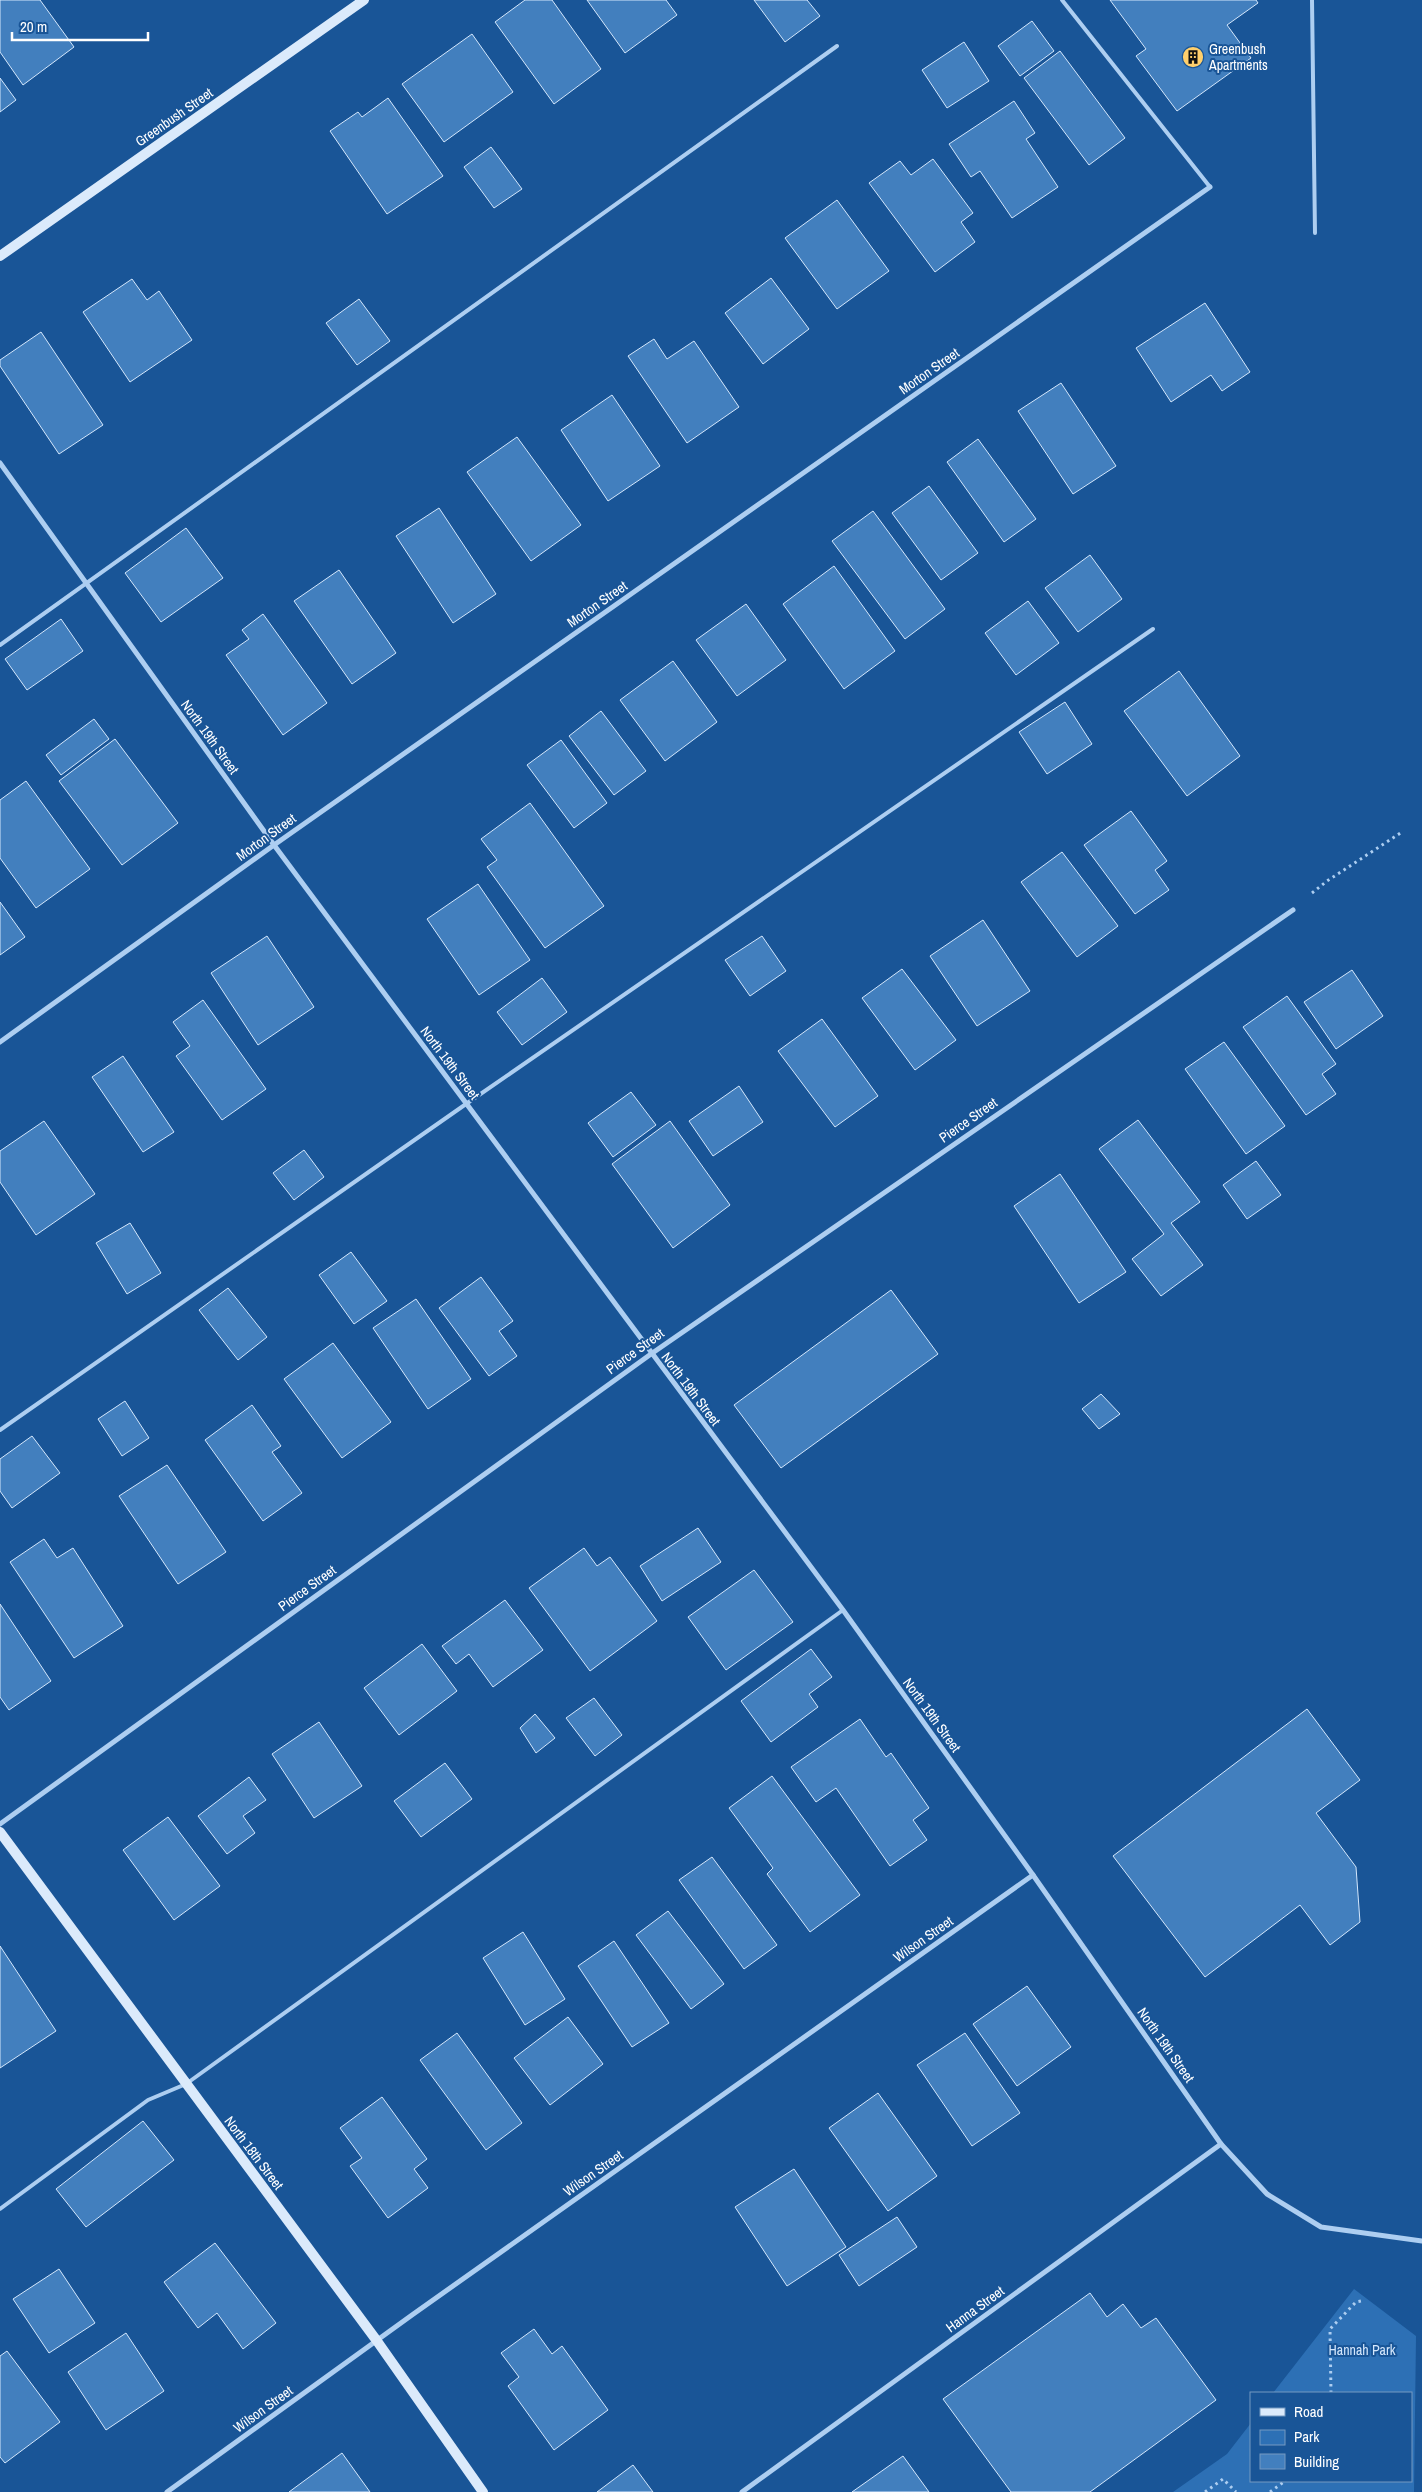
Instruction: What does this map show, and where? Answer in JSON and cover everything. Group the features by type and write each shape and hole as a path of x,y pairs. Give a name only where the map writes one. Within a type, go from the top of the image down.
{"main road":[{"name":"Greenbush Street","path":"0,256 364,0"},
{"name":"North 18th Street","path":"0,1832 376,2341 483,2492"}],"street":[{"name":"Morton Street","path":"0,1042 274,845 1210,187"},
{"name":"North 19th Street","path":"0,463 274,845 843,1610 1033,1875 1221,2144 1267,2194 1321,2227 1422,2241"},
{"name":"Pierce Street","path":"0,1824 651,1354 1292,910"},
{"name":"Wilson Street","path":"167,2492 376,2341 1033,1875"},
{"name":"Hanna Street","path":"742,2492 1221,2144"}],"lane":[{"path":"1062,0 1210,187"},
{"path":"1312,0 1315,233"},
{"path":"0,645 837,46"},
{"path":"0,1430 466,1104 1153,629"},
{"path":"0,2209 148,2100 186,2084 843,1610"}],"path":[{"path":"1292,910 1327,881 1402,832"},
{"path":"1331,2392 1330,2329 1356,2302 1361,2301"},
{"path":"1205,2492 1223,2479 1236,2492"},
{"path":"1270,2492 1284,2482"}],"green space":[{"name":"Hannah Park","path":"1354,2289 1416,2336 1414,2492 1173,2492 1227,2454 1250,2424 1250,2482 1412,2482 1412,2392 1274,2392"}],"building":[{"path":"0,0 40,0 74,47 23,85 0,52"},
{"path":"525,0 552,0 601,69 554,104 495,22"},
{"path":"587,0 666,0 677,15 625,53"},
{"path":"754,0 807,0 820,16 785,42"},
{"name":"Greenbush Apartments","path":"1110,0 1256,0 1258,3 1227,25 1251,58 1177,111 1136,56 1146,49"},
{"path":"1032,21 1054,51 1020,76 998,46"},
{"path":"472,34 513,92 444,142 402,84"},
{"path":"964,42 989,81 947,108 922,70"},
{"path":"1060,51 1125,138 1089,165 1024,78"},
{"path":"0,78 16,100 0,112"},
{"path":"388,98 443,176 387,214 330,131 358,112 362,117"},
{"path":"1014,101 1035,133 1026,139 1058,187 1012,218 980,171 971,177 949,144"},
{"path":"491,147 522,189 494,208 464,167"},
{"path":"933,159 973,213 961,222 975,242 935,272 869,183 900,161 911,175"},
{"path":"837,200 889,271 837,309 785,238"},
{"path":"771,278 809,329 763,364 725,313"},
{"path":"132,279 147,300 159,291 192,340 130,382 83,312"},
{"path":"359,299 390,341 357,365 326,323"},
{"path":"1205,303 1250,372 1222,391 1211,375 1171,402 1136,348"},
{"path":"41,332 103,425 59,454 0,366 0,360"},
{"path":"654,339 667,359 694,341 739,407 687,443 628,356"},
{"path":"1061,383 1116,466 1073,494 1018,411"},
{"path":"612,395 660,466 608,501 561,430"},
{"path":"517,437 581,525 531,561 467,472"},
{"path":"978,439 1036,519 1004,542 947,462"},
{"path":"929,486 978,553 941,580 892,513"},
{"path":"439,508 496,594 453,623 396,536"},
{"path":"873,511 945,609 905,639 832,541"},
{"path":"186,528 223,578 161,622 125,573"},
{"path":"1090,555 1122,599 1078,632 1045,588"},
{"path":"834,566 895,651 844,689 783,604"},
{"path":"339,570 396,653 352,684 294,601"},
{"path":"1028,601 1059,643 1016,675 985,633"},
{"path":"746,604 786,660 737,696 696,640"},
{"path":"263,614 327,703 283,735 226,655 249,639 242,630"},
{"path":"61,619 83,651 27,690 5,659"},
{"path":"673,661 717,722 665,761 620,700"},
{"path":"1179,671 1240,756 1187,796 1124,711"},
{"path":"1065,702 1092,744 1047,774 1019,732"},
{"path":"601,711 646,771 614,795 569,736"},
{"path":"94,719 109,739 61,775 46,755"},
{"path":"115,739 178,823 122,865 59,781"},
{"path":"561,740 607,803 574,828 527,765"},
{"path":"26,781 90,869 36,908 0,858 0,800"},
{"path":"530,803 604,906 545,948 487,867 497,860 481,839"},
{"path":"1131,811 1167,861 1155,870 1169,890 1135,914 1084,845"},
{"path":"1062,852 1118,926 1077,957 1021,882"},
{"path":"478,884 530,960 479,995 427,919"},
{"path":"0,902 25,937 0,955"},
{"path":"983,920 1030,991 977,1026 930,956"},
{"path":"267,936 314,1007 258,1045 211,973"},
{"path":"762,936 786,971 750,996 725,960"},
{"path":"902,969 956,1040 915,1070 862,998"},
{"path":"1352,970 1383,1016 1336,1049 1304,1002"},
{"path":"542,978 567,1012 522,1045 497,1012"},
{"path":"1287,996 1336,1064 1322,1074 1336,1094 1306,1115 1243,1027"},
{"path":"203,1000 266,1089 222,1120 176,1056 190,1046 173,1022"},
{"path":"822,1019 878,1096 835,1127 778,1051"},
{"path":"1224,1042 1285,1126 1246,1154 1185,1069"},
{"path":"123,1056 174,1132 143,1152 92,1077"},
{"path":"739,1086 763,1122 713,1156 689,1121"},
{"path":"631,1092 656,1125 613,1157 588,1123"},
{"path":"1138,1120 1200,1202 1171,1223 1203,1265 1161,1296 1132,1259 1164,1234 1099,1149"},
{"path":"44,1121 95,1194 36,1235 0,1182 0,1151"},
{"path":"670,1121 730,1205 673,1248 612,1164"},
{"path":"304,1150 324,1177 294,1200 273,1173"},
{"path":"1256,1161 1281,1195 1247,1219 1223,1185"},
{"path":"1060,1174 1126,1272 1079,1303 1014,1206"},
{"path":"130,1223 161,1273 127,1294 96,1243"},
{"path":"351,1252 387,1301 354,1324 319,1275"},
{"path":"481,1277 513,1321 499,1331 517,1356 489,1376 439,1308"},
{"path":"228,1288 267,1337 238,1360 199,1310"},
{"path":"891,1290 938,1354 781,1468 734,1405"},
{"path":"416,1299 471,1379 428,1409 373,1328"},
{"path":"333,1343 391,1422 342,1458 284,1379"},
{"path":"1101,1394 1120,1414 1099,1429 1082,1409"},
{"path":"125,1401 149,1438 122,1456 98,1419"},
{"path":"252,1405 281,1446 272,1452 302,1493 263,1521 205,1440"},
{"path":"32,1436 60,1473 12,1508 0,1491 0,1459"},
{"path":"167,1465 226,1552 178,1584 119,1496"},
{"path":"698,1528 721,1562 662,1601 640,1566"},
{"path":"44,1539 57,1558 73,1548 123,1626 74,1658 10,1562"},
{"path":"584,1548 597,1566 610,1557 657,1621 590,1671 529,1588"},
{"path":"754,1570 793,1622 726,1670 688,1617"},
{"path":"505,1600 543,1650 493,1687 469,1654 456,1664 442,1646"},
{"path":"0,1604 51,1681 9,1710 0,1697"},
{"path":"422,1644 457,1691 399,1735 364,1688"},
{"path":"811,1649 832,1677 809,1694 818,1707 771,1742 741,1701"},
{"path":"594,1698 622,1735 595,1756 566,1718"},
{"path":"1307,1709 1360,1780 1316,1813 1356,1867 1360,1922 1330,1945 1300,1905 1205,1977 1113,1856"},
{"path":"535,1714 555,1738 536,1753 520,1728"},
{"path":"860,1719 886,1757 891,1753 929,1808 913,1820 927,1840 890,1866 836,1788 816,1802 791,1767"},
{"path":"319,1722 362,1786 314,1818 272,1754"},
{"path":"445,1763 472,1799 421,1837 394,1801"},
{"path":"772,1776 860,1895 810,1932 767,1874 773,1868 729,1808"},
{"path":"249,1777 266,1800 243,1816 255,1833 227,1854 198,1816"},
{"path":"168,1817 220,1886 174,1920 123,1850"},
{"path":"712,1857 777,1945 744,1969 679,1880"},
{"path":"668,1911 724,1984 691,2009 636,1935"},
{"path":"523,1932 565,1999 525,2025 483,1958"},
{"path":"614,1941 669,2023 632,2047 578,1966"},
{"path":"0,1946 56,2031 0,2068"},
{"path":"1027,1986 1071,2047 1017,2086 973,2024"},
{"path":"568,2017 603,2064 550,2105 514,2058"},
{"path":"457,2033 522,2123 486,2150 420,2060"},
{"path":"965,2033 1020,2113 972,2146 917,2065"},
{"path":"878,2093 937,2176 888,2211 829,2128"},
{"path":"382,2097 427,2159 414,2169 428,2188 388,2218 350,2166 362,2158 340,2128"},
{"path":"143,2121 174,2160 86,2227 56,2189"},
{"path":"794,2169 846,2247 787,2286 735,2207"},
{"path":"897,2217 917,2247 859,2286 839,2255"},
{"path":"215,2243 276,2323 243,2349 217,2313 198,2328 164,2282"},
{"path":"59,2269 95,2323 49,2353 13,2299"},
{"path":"1090,2293 1107,2317 1123,2304 1141,2328 1156,2318 1216,2400 1090,2492 1011,2492 943,2399"},
{"path":"534,2329 552,2354 562,2346 608,2410 554,2450 508,2386 519,2377 501,2353"},
{"path":"126,2333 164,2391 106,2430 68,2372"},
{"path":"7,2351 60,2422 5,2463 0,2457 0,2356"},
{"path":"342,2453 370,2492 289,2492"},
{"path":"903,2456 929,2492 852,2492"},
{"path":"633,2465 653,2492 597,2492"}],"place":[{"name":"Greenbush Apartments","path":"1193,57"}]}
